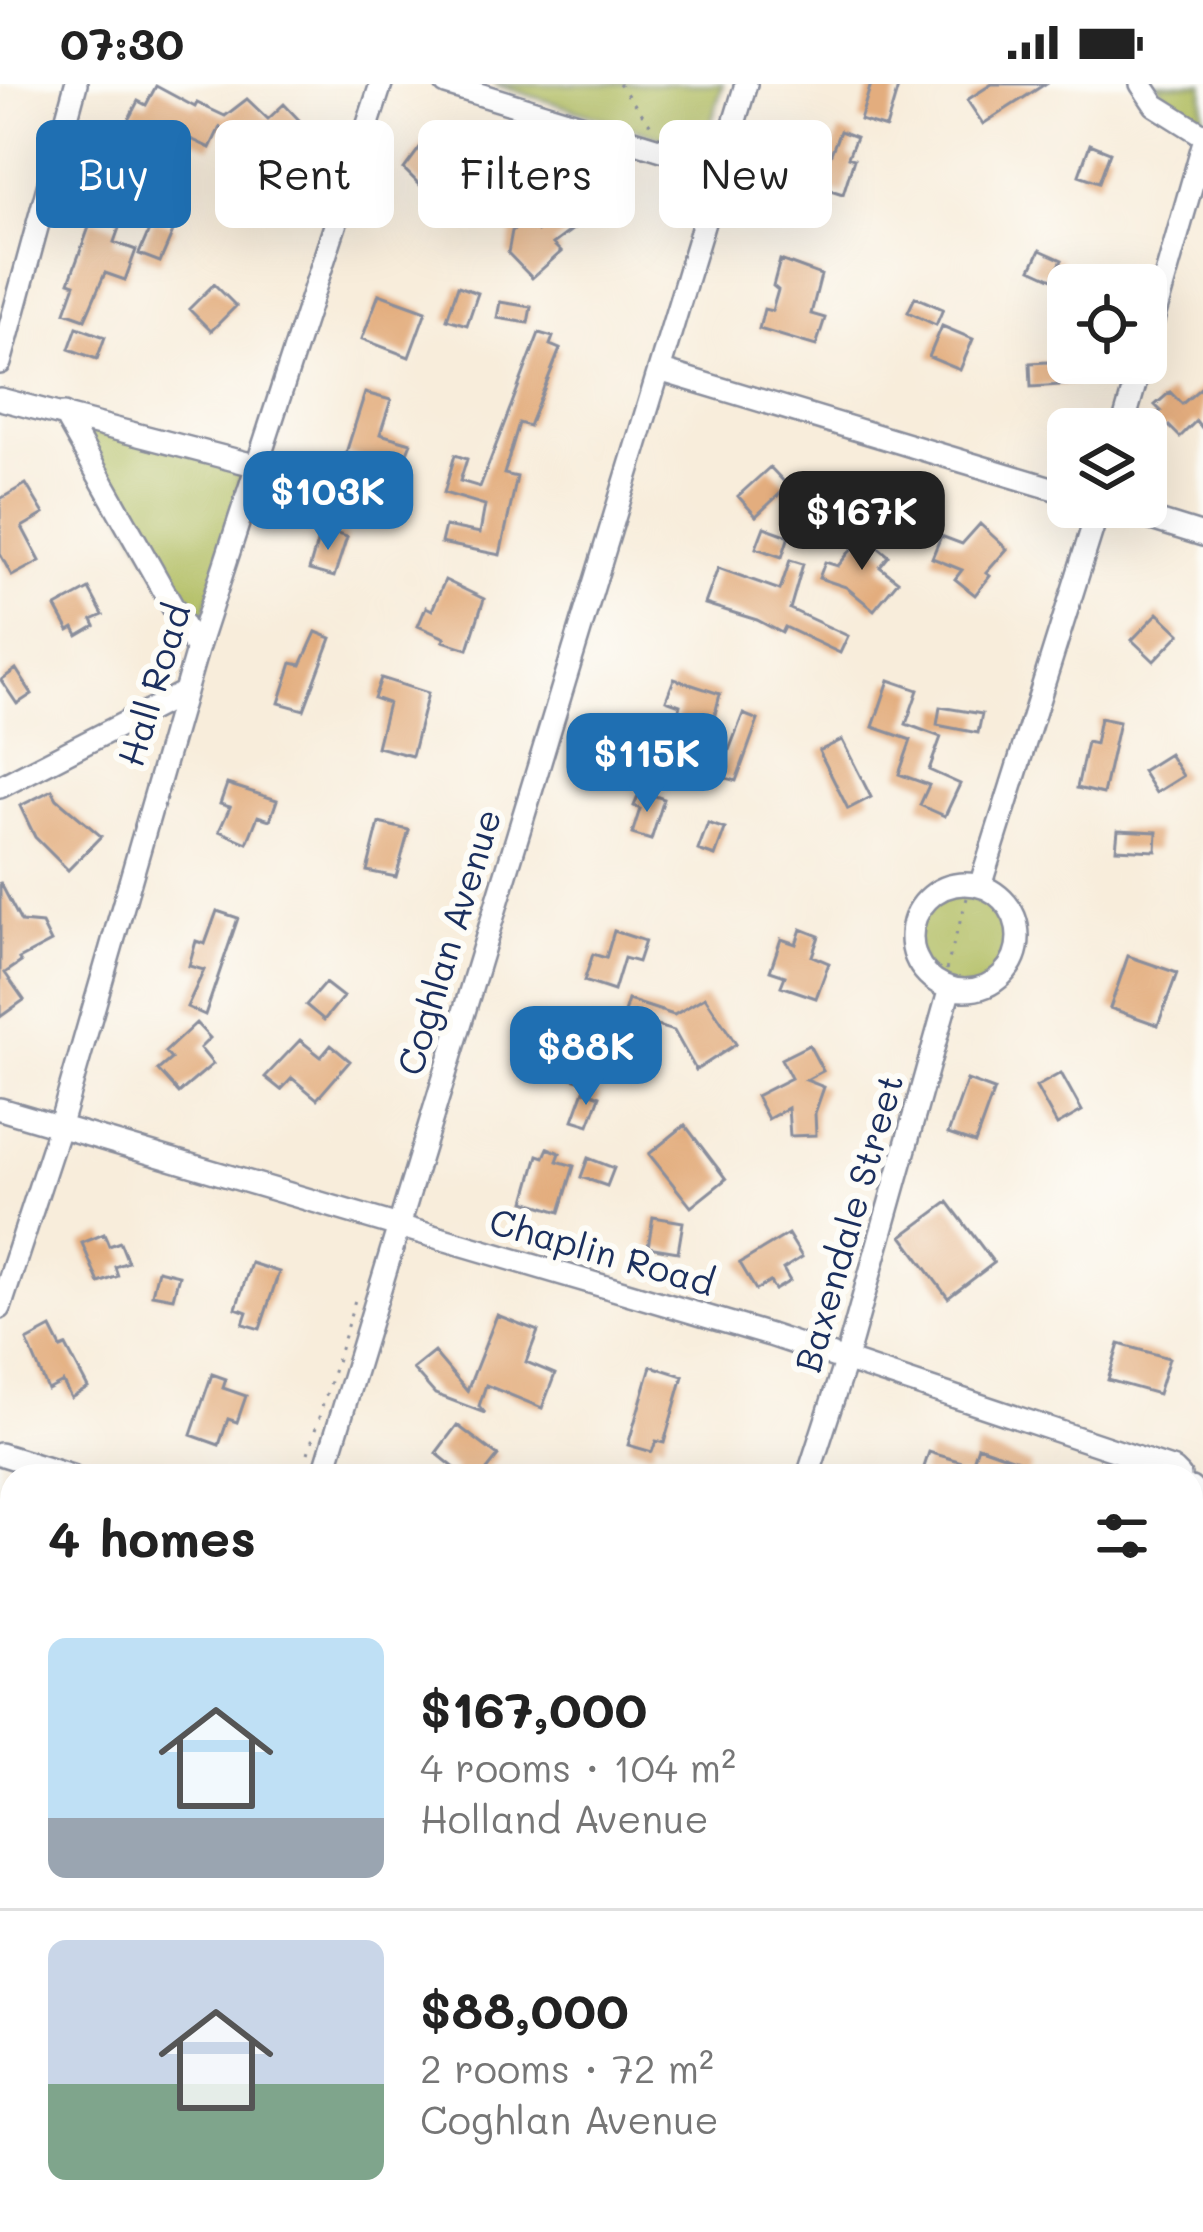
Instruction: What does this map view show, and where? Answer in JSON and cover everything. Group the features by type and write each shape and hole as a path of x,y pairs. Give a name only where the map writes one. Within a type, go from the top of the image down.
{"street":[{"path":"0,363 76,84"},
{"name":"Hall Road","path":"0,1308 59,1128 197,650 380,84"},
{"path":"446,84 659,149"},
{"name":"Coghlan Avenue","path":"735,120 746,84"},
{"path":"1141,84 1154,105 1203,135"},
{"path":"1167,271 1203,145"},
{"name":"Coghlan Avenue","path":"327,1464 703,228"},
{"path":"659,370 1047,488"},
{"path":"0,399 258,466"},
{"path":"64,414 197,650"},
{"path":"1167,524 1203,536"},
{"path":"975,885 1093,528"},
{"path":"0,787 185,692"},
{"path":"975,885 998,895 1012,911 1018,931 1016,952 1006,970 990,984 970,990 946,986 918,963 912,943 914,922 923,904 939,890 975,885"},
{"name":"Baxendale Street","path":"812,1464 946,986"},
{"name":"Chaplin Road","path":"0,1109 845,1359 1151,1464"},
{"path":"0,1454 32,1464"}],"path":[{"path":"619,84 659,135"},
{"path":"946,986 975,885"}],"green space":[{"path":"494,84 723,84 712,120 659,120 659,137 635,129 635,120 606,120"},
{"path":"1156,84 1203,84 1203,119 1172,102"},
{"path":"71,420 253,469 196,639"},
{"path":"965,884 985,888 1002,900 1014,917 1018,937 1014,957 1002,974 985,986 965,990 945,986 928,974 916,957 912,937 916,917 928,900 945,888"}],"building":[{"path":"871,84 899,84 886,128 860,120"},
{"path":"992,84 1045,84 983,124 967,100"},
{"path":"156,86 195,107 197,103 225,116 247,99 268,119 284,104 299,120 215,120 210,148 191,139 191,120 128,120 138,101 146,105"},
{"path":"840,131 856,137 843,194 832,190 832,151"},
{"path":"1090,144 1110,152 1099,182 1079,175"},
{"path":"418,150 418,183 404,169"},
{"path":"89,228 119,228 114,242 136,250 125,280 105,273 85,319 65,312 75,284 69,282"},
{"path":"150,228 175,228 160,262 139,254"},
{"path":"516,228 574,228 553,244 561,252 532,278 508,253"},
{"path":"1040,250 1062,260 1047,264 1047,276 1031,269"},
{"path":"780,260 821,275 811,314 825,318 816,346 759,329 764,309 772,311"},
{"path":"214,284 236,306 211,331 189,309"},
{"path":"458,286 478,293 467,325 447,319"},
{"path":"379,294 426,311 409,357 362,339"},
{"path":"915,297 943,309 936,325 908,312"},
{"path":"500,302 531,307 528,323 497,318"},
{"path":"942,326 973,339 960,370 929,357"},
{"path":"77,327 105,337 97,359 69,349"},
{"path":"539,333 553,337 550,345 560,349 529,426 519,423 504,474 517,477 500,555 441,543 445,526 480,533 485,505 444,493 455,455 467,459 460,481 480,487"},
{"path":"1047,362 1047,384 1076,384 1031,387 1030,363"},
{"path":"1203,386 1203,429 1196,421 1180,437 1167,428 1167,408 1155,405 1170,392 1182,404"},
{"path":"365,393 391,400 380,434 411,443 400,470 346,453"},
{"path":"770,467 788,486 756,516 738,496"},
{"path":"26,484 44,514 22,527 40,561 12,576 0,554 0,499"},
{"path":"980,524 1007,549 975,595 955,579 962,570 932,558 941,536 962,544"},
{"path":"764,527 789,536 782,557 756,548"},
{"path":"321,529 347,537 334,577 309,570"},
{"path":"863,535 889,556 880,567 898,581 874,610 846,587 819,578 825,562 838,566"},
{"path":"790,560 803,564 790,609 848,636 840,653 785,627 782,633 705,604 718,568 780,590"},
{"path":"445,580 484,599 468,649 418,626 426,607 432,610"},
{"path":"89,589 103,615 78,636 74,628 69,631 56,607"},
{"path":"1158,613 1180,634 1154,661 1132,640"},
{"path":"316,632 331,638 304,710 279,703 292,663 301,665"},
{"path":"16,669 32,694 17,704 1,680"},
{"path":"381,678 428,693 412,756 377,747 388,703 374,698"},
{"path":"674,679 720,694 704,758 669,749 680,705 666,700"},
{"path":"889,680 918,690 906,724 941,737 929,770 960,784 945,816 920,805 929,785 899,774 911,740 873,727"},
{"path":"940,707 982,714 978,733 937,725"},
{"path":"743,714 758,720 736,781 719,776"},
{"path":"1100,718 1119,722 1103,794 1077,788 1087,742 1095,744"},
{"path":"842,740 871,797 848,809 819,751"},
{"path":"1169,754 1183,776 1156,793 1142,771"},
{"path":"227,784 277,800 270,820 258,816 247,843 219,831 230,807 220,804"},
{"path":"52,790 101,836 68,870 35,837 20,806"},
{"path":"639,794 664,799 651,840 632,834 640,809 634,806"},
{"path":"379,823 409,830 396,877 367,871"},
{"path":"708,823 725,829 715,856 698,850"},
{"path":"1118,830 1157,832 1156,851 1116,849"},
{"path":"0,882 21,922 42,924 51,942 19,959 5,973 24,1000 0,1017"},
{"path":"217,911 238,918 205,1015 187,1007 204,970 189,966 196,941 205,944"},
{"path":"801,929 819,936 812,956 829,963 816,998 781,986 785,976 770,971 781,939 796,944"},
{"path":"614,931 645,941 638,962 624,958 614,991 584,981 593,954 606,958"},
{"path":"1128,956 1177,973 1158,1025 1110,1008"},
{"path":"325,983 343,997 324,1020 306,1005"},
{"path":"705,997 736,1044 696,1070 674,1031 623,1016 628,1000 674,1015"},
{"path":"196,1023 210,1038 200,1048 213,1064 179,1093 158,1070 171,1059 165,1052"},
{"path":"555,1024 589,1034 586,1043 594,1046 581,1081 553,1072 561,1049 549,1046"},
{"path":"300,1040 321,1057 331,1045 350,1061 317,1099 292,1078 281,1090 265,1077"},
{"path":"809,1045 823,1071 806,1080 824,1087 815,1113 816,1135 790,1136 788,1108 768,1119 756,1096 791,1078 781,1059"},
{"path":"1061,1073 1082,1111 1057,1125 1036,1087"},
{"path":"967,1080 994,1090 975,1143 948,1134"},
{"path":"584,1090 600,1096 589,1125 573,1120"},
{"path":"685,1125 726,1179 691,1207 649,1154"},
{"path":"548,1148 560,1153 557,1161 574,1166 560,1212 525,1201 538,1155 544,1157"},
{"path":"588,1158 614,1168 607,1186 581,1177"},
{"path":"948,1202 994,1263 948,1298 902,1236"},
{"path":"653,1217 683,1222 678,1252 648,1247"},
{"path":"104,1234 109,1246 120,1242 128,1262 115,1267 118,1276 99,1283 82,1243"},
{"path":"788,1234 802,1257 783,1269 790,1281 775,1290 770,1282 756,1290 740,1263"},
{"path":"251,1263 279,1272 260,1329 243,1324 247,1312 236,1308"},
{"path":"158,1270 179,1275 173,1298 152,1294"},
{"path":"497,1315 538,1331 526,1362 555,1374 542,1408 486,1385 479,1406 485,1413 435,1394 413,1369 434,1352 467,1391"},
{"path":"51,1328 88,1388 71,1398 63,1382 48,1390 27,1341"},
{"path":"1119,1344 1169,1358 1158,1394 1108,1380"},
{"path":"651,1366 683,1376 664,1443 656,1441 652,1452 628,1445"},
{"path":"212,1374 226,1379 223,1388 246,1396 237,1422 228,1419 219,1445 191,1435"},
{"path":"457,1425 498,1456 492,1464 450,1464 436,1453"},
{"path":"978,1446 1029,1464 972,1464"},
{"path":"929,1452 969,1464 925,1464"}]}
